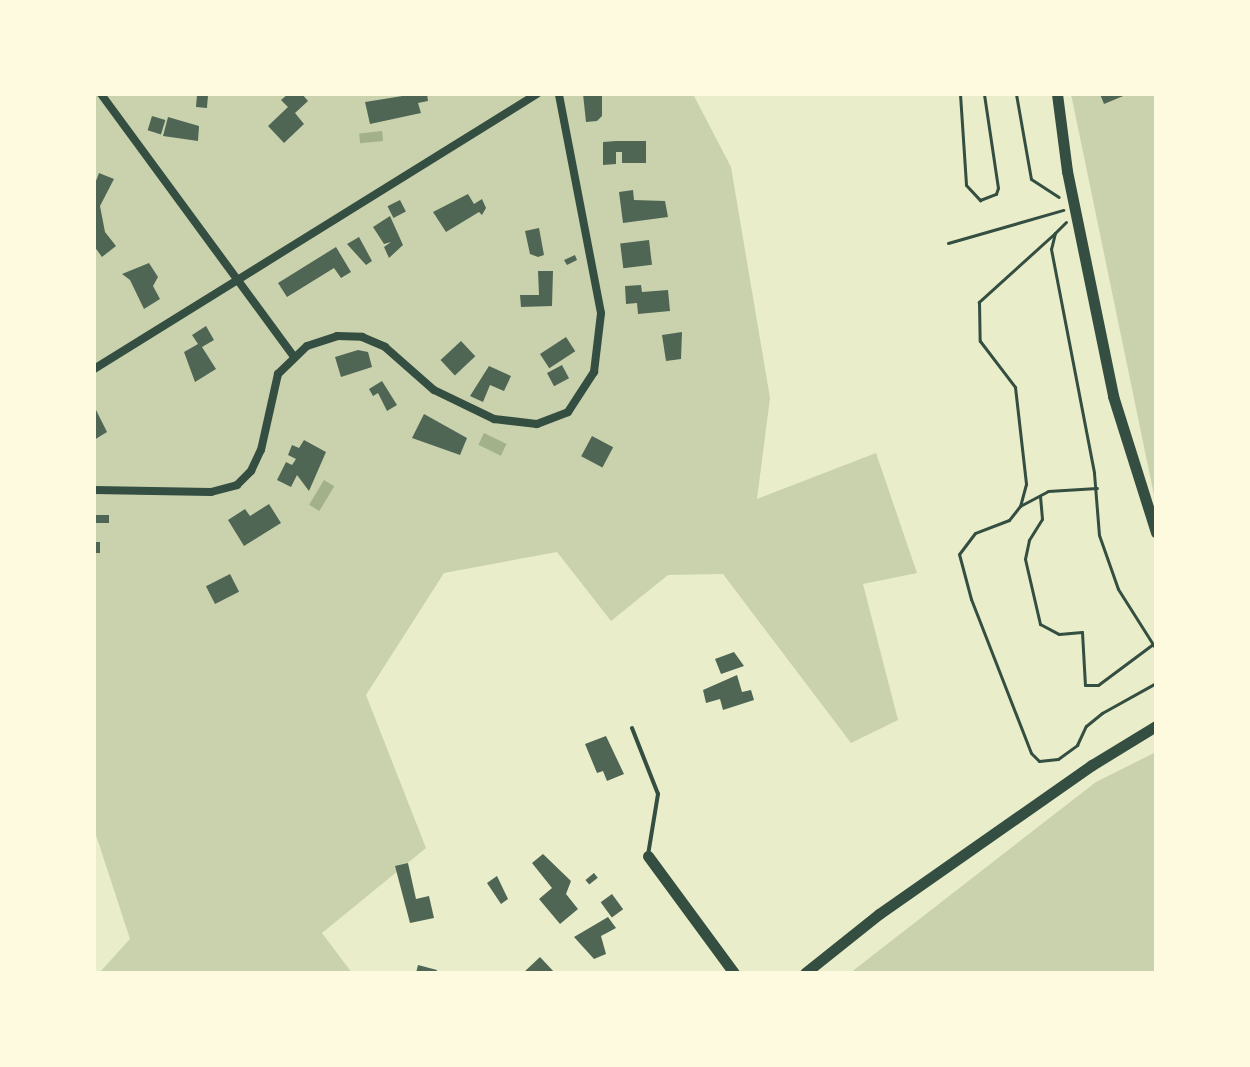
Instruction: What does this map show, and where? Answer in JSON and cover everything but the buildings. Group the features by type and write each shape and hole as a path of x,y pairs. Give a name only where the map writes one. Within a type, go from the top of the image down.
{"street":[{"path":"101,94 230,274 239,280 293,355"},
{"path":"94,369 537,94"},
{"path":"94,490 211,492 237,485 257,460 270,394 293,355 326,338 362,337 385,347 434,390 494,419 537,424 568,412 594,372 601,313 559,94"},
{"path":"1057,94 1075,207 1119,419 1156,532"},
{"path":"805,973 879,914 1092,765 1156,726"},
{"path":"648,856 734,973"}],"lane":[{"path":"632,728 658,794 659,816 648,856"}],"path":[{"path":"960,94 966,185 980,200 996,194 998,188 984,94"},
{"path":"1016,94 1031,179 1075,207"},
{"path":"1075,207 1055,233 993,286 979,302 976,319 988,357 1015,387 1026,484 1020,506 1009,520 965,540 959,554 971,599 1031,753 1039,761 1058,759 1077,745 1086,726 1102,713 1156,683"},
{"path":"948,243 1075,207"},
{"path":"1055,233 1051,249 1097,488 1105,562 1156,649"},
{"path":"1020,506 1040,496 1097,488"},
{"path":"1040,496 1042,519 1029,540 1025,559 1040,624 1059,634 1082,632 1085,685 1107,680 1153,644"}],"shaded area":[{"path":"94,94 693,94 731,167 770,398 757,499 876,453 917,573 863,584 898,720 851,743 723,574 668,575 611,621 557,552 444,573 366,695 426,848 322,933 352,973 99,973 130,939 94,829"},
{"path":"1071,94 1156,94 1156,499 1154,495"},
{"path":"382,131 383,141 360,143 359,133"},
{"path":"484,433 506,444 501,456 478,445"},
{"path":"324,480 334,486 319,511 309,505"},
{"path":"1156,752 1156,973 850,973 1096,782"}]}
